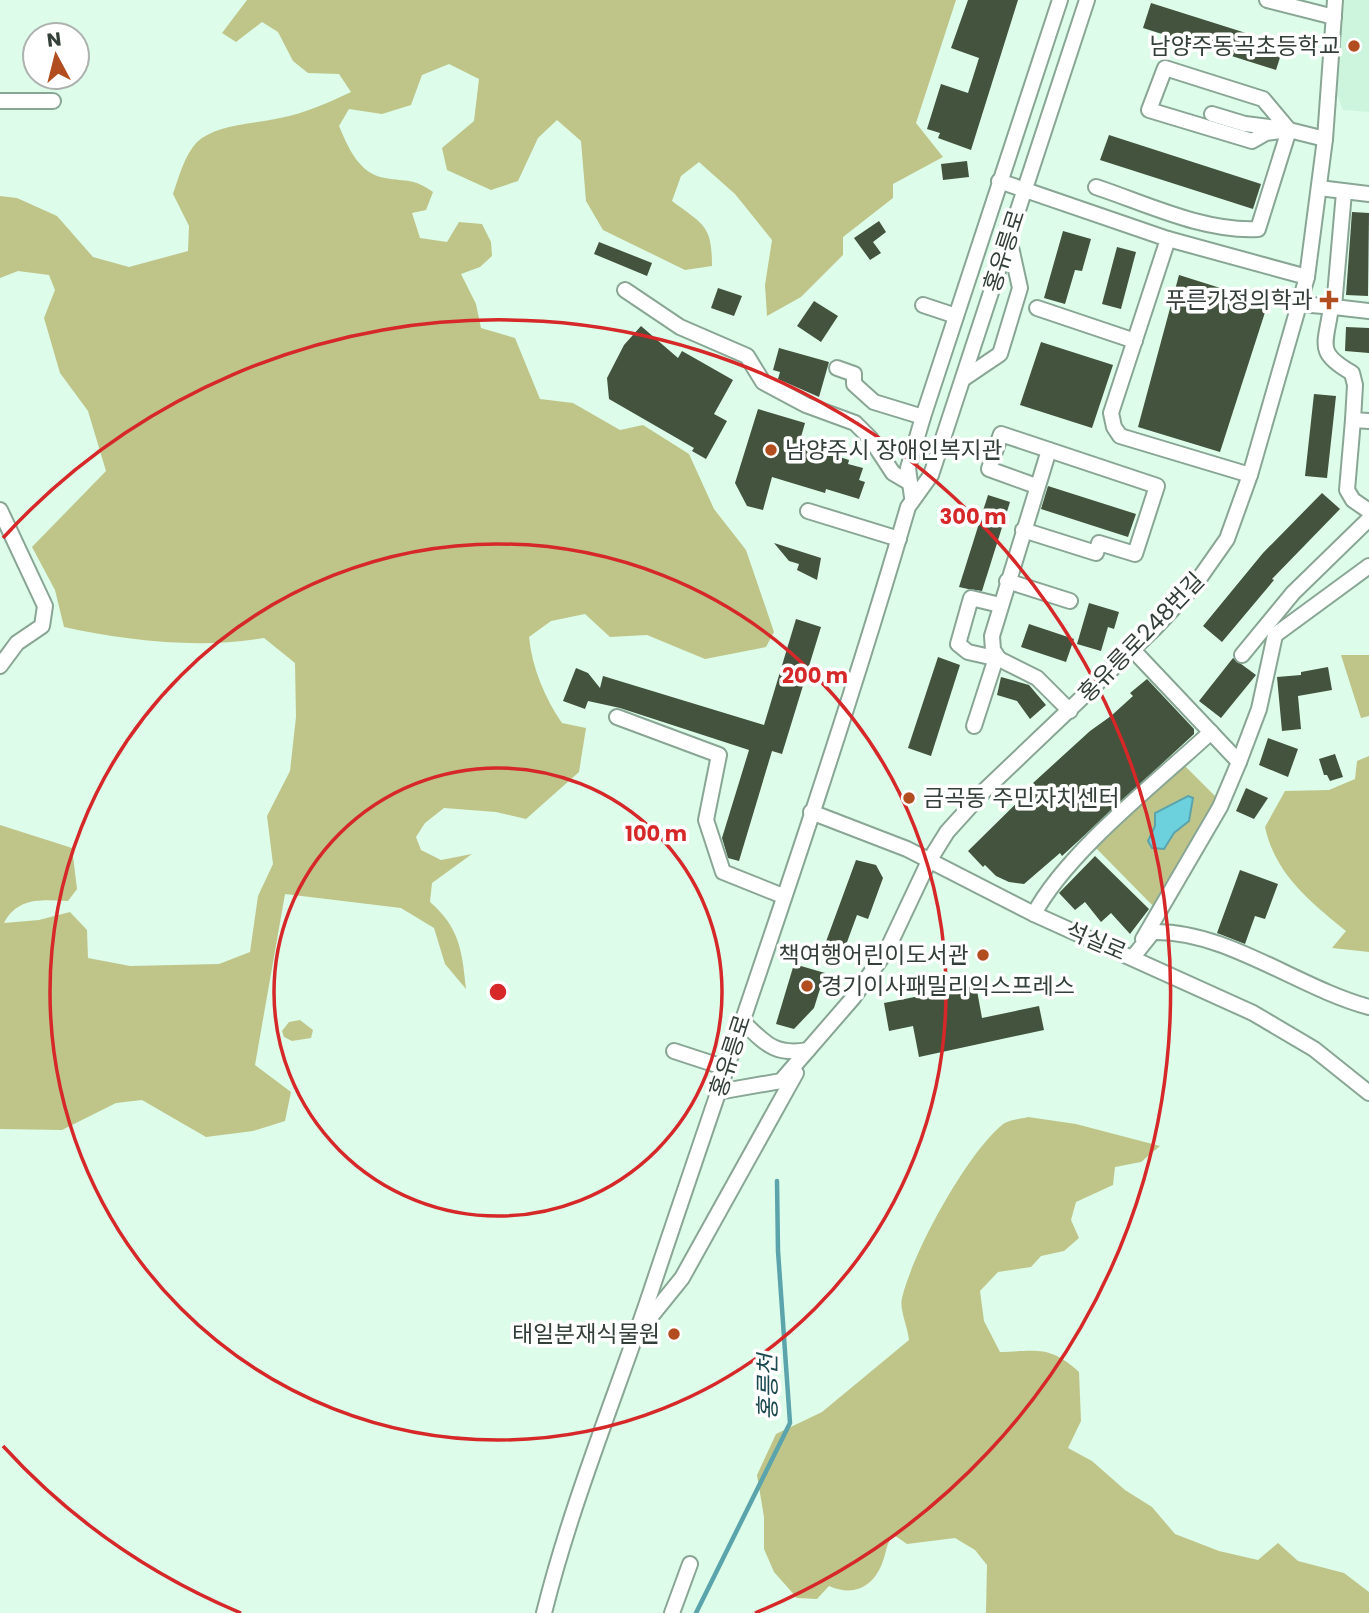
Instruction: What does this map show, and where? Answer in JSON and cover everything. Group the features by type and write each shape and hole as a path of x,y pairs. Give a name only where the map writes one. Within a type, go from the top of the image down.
{"street":[{"name":"홍유릉로","path":"544,1613 561,1546 637,1334 899,539 911,490 908,468 923,417 1060,0"},
{"name":"홍유릉로","path":"911,490 931,475 1087,0"},
{"name":"홍유릉로248번길","path":"718,1091 781,1081 853,998 887,950 929,862 947,832 985,790 1133,650 1194,586 1227,539 1250,475 1307,277 1325,139 1335,0"},
{"path":"1275,1 1334,17"},
{"path":"1165,68 1263,99 1289,130 1266,134 1252,141 1149,110 1165,68"},
{"path":"0,101 53,101"},
{"path":"1212,114 1245,124 1289,130 1325,139"},
{"path":"1096,187 1214,226 1238,230 1258,229 1289,130"},
{"path":"999,181 1168,239 1307,277"},
{"path":"1319,188 1369,194"},
{"path":"1344,192 1325,351 1329,360 1353,377 1369,378"},
{"path":"963,379 1000,354 1020,288 1009,237"},
{"path":"1168,239 1111,413 1114,427 1120,436 1250,475"},
{"path":"625,290 680,327 747,356 763,382 806,405 855,424 870,438 893,473 911,490"},
{"path":"1300,304 1369,311"},
{"path":"923,305 956,317"},
{"path":"1037,308 1135,341"},
{"path":"837,368 854,374 853,384 874,402 923,417"},
{"path":"1353,377 1353,420 1347,490 1353,500 1369,511"},
{"path":"1353,420 1369,421"},
{"path":"1023,530 1096,553 1099,542 1135,554 1157,486 1001,434 989,469 1037,486"},
{"path":"974,726 997,658 993,650 992,636 1000,604 1049,450"},
{"path":"0,510 45,606 42,626 17,643 0,666"},
{"path":"808,511 899,539"},
{"path":"1242,655 1293,593 1369,519"},
{"path":"1133,957 1220,807 1259,709 1275,635 1369,566"},
{"path":"1007,581 1070,601"},
{"path":"1000,604 971,598 958,644 968,652 997,658 1037,678 1070,711"},
{"path":"1133,650 1239,762"},
{"path":"617,717 719,755 706,820 723,872 783,896"},
{"path":"1034,915 1046,892 1087,848 1211,732"},
{"name":"석실로","path":"811,812 908,849 1034,915 1133,957 1253,1013 1314,1049 1369,1093"},
{"path":"1133,957 1153,932 1177,932 1224,947 1341,999 1369,1007"},
{"path":"741,1021 768,1046 789,1054 808,1050"},
{"path":"637,1334 682,1278 808,1050"},
{"path":"674,1051 726,1068"},
{"path":"672,1613 690,1564"}],"shaded area":[{"name":"남양주동곡초등학교","path":"1344,0 1369,0 1369,112 1343,110 1336,92"}],"green space":[{"path":"247,0 956,0 916,123 943,157 893,184 893,198 843,237 843,255 801,297 767,316 765,285 772,240 735,194 699,162 681,176 672,201 704,227 710,242 712,266 685,270 603,230 586,201 581,141 557,120 538,138 518,181 491,190 447,170 442,148 474,121 479,79 449,64 422,75 411,105 382,114 349,109 339,126 361,165 376,175 415,182 433,192 426,210 412,213 420,238 447,242 459,222 482,224 491,242 492,256 480,267 461,274 476,304 481,328 515,338 540,399 573,403 620,430 643,425 689,454 714,509 746,550 774,632 766,647 705,659 647,635 610,637 585,614 551,621 529,637 536,671 562,723 586,728 579,772 526,819 496,812 444,808 425,823 416,837 421,850 441,860 472,854 432,883 430,902 454,931 463,963 466,989 445,964 434,928 401,908 285,894 255,1065 291,1092 285,1121 253,1131 206,1137 142,1100 116,1103 62,1130 0,1129 0,825 72,848 77,889 68,901 23,904 16,908 4,923 39,920 70,912 87,930 88,958 130,966 219,964 250,952 258,896 273,864 267,816 290,771 296,717 295,663 264,638 214,643 164,642 64,627 55,590 32,547 106,471 88,411 60,373 44,318 55,290 49,275 18,271 0,278 0,196 17,198 57,216 93,257 129,267 188,251 189,226 173,194 184,164 196,143 220,129 298,113 351,92 339,74 308,73 293,61 278,32 262,22 236,42 222,33"},
{"path":"1341,655 1369,655 1369,716 1361,718"},
{"path":"1369,756 1369,952 1332,948 1346,931 1296,886 1277,859 1265,827 1285,791 1329,790 1355,779 1357,761"},
{"path":"1184,765 1217,798 1155,908 1096,848"},
{"path":"300,1020 313,1030 311,1038 292,1041 284,1037 282,1031 289,1022"},
{"path":"1028,1117 1076,1124 1160,1146 1141,1162 1115,1167 1113,1185 1076,1202 1071,1220 1079,1238 1064,1251 1041,1256 1031,1267 998,1272 980,1291 984,1321 1000,1352 1034,1351 1051,1354 1060,1357 1079,1372 1081,1421 1068,1448 1092,1461 1125,1490 1152,1507 1175,1534 1219,1551 1258,1560 1278,1543 1298,1561 1344,1573 1369,1592 1369,1613 986,1613 987,1565 975,1550 955,1538 907,1544 894,1535 879,1570 869,1583 855,1590 829,1586 817,1599 797,1598 774,1572 764,1549 764,1517 757,1475 776,1434 822,1412 909,1340 902,1298 929,1231 957,1181 988,1139 1005,1123"}],"water":[{"path":"1188,796 1193,798 1189,821 1174,833 1164,849 1152,848 1148,841 1155,826 1155,813"}],"building":[{"path":"968,0 1018,0 971,150 938,138 940,133 927,129 941,84 968,93 979,58 951,48"},
{"path":"1151,3 1284,45 1276,70 1143,28"},
{"path":"1109,135 1261,184 1253,209 1100,160"},
{"path":"967,161 969,177 943,180 941,164"},
{"path":"1352,212 1369,213 1368,296 1346,295"},
{"path":"879,221 886,232 873,242 881,253 870,260 854,238"},
{"path":"1063,231 1091,239 1082,271 1075,270 1065,304 1044,298"},
{"path":"599,242 652,263 647,276 594,254"},
{"path":"1117,247 1136,252 1121,309 1102,304"},
{"path":"1179,275 1268,303 1220,452 1138,427"},
{"path":"718,288 742,296 734,316 711,308"},
{"path":"814,301 838,316 821,342 797,326"},
{"path":"641,326 678,358 682,351 733,380 714,414 727,421 706,459 692,451 694,448 609,399 607,378 624,345"},
{"path":"1346,327 1369,328 1369,353 1345,351"},
{"path":"1041,342 1113,365 1092,428 1020,405"},
{"path":"779,348 829,362 819,397 778,379 780,372 773,370"},
{"path":"1314,394 1336,396 1327,478 1305,476"},
{"name":"남양주시 장애인복지관","path":"758,409 805,423 799,444 849,460 848,464 863,468 859,480 865,482 859,499 826,489 825,493 772,477 763,510 747,506 735,483"},
{"path":"1048,486 1136,514 1128,537 1041,509"},
{"path":"1322,493 1340,509 1272,579 1274,580 1222,642 1203,626 1263,553"},
{"path":"988,495 1010,502 982,591 959,587"},
{"path":"774,543 821,558 817,580 797,570 799,564 789,561"},
{"path":"1089,603 1119,612 1114,629 1108,627 1101,651 1077,644"},
{"path":"796,619 821,627 782,754 772,751 739,861 728,858 722,838 749,750 620,708 588,701 585,709 563,701 576,668 588,673 600,688 603,676 764,725"},
{"path":"1029,624 1074,639 1066,662 1021,647"},
{"path":"938,657 960,665 931,756 908,748"},
{"path":"1233,658 1256,675 1221,718 1199,701"},
{"path":"1328,667 1332,690 1298,696 1301,729 1282,731 1277,677 1301,675 1301,672"},
{"path":"1001,677 1029,685 1046,705 1030,719 1017,701 997,695"},
{"path":"1147,679 1194,729 1194,734 1062,856 1060,853 1024,884 1009,882 996,876 985,865 983,867 968,851 1035,785 1033,783 1133,696 1130,693"},
{"path":"1268,738 1298,749 1288,777 1259,765"},
{"path":"1335,754 1343,777 1330,781 1327,775 1324,775 1319,759"},
{"path":"1246,788 1268,798 1254,819 1236,811"},
{"path":"1095,856 1149,909 1130,934 1111,913 1101,922 1085,902 1075,910 1059,893"},
{"path":"856,860 876,865 883,878 868,919 857,915 843,953 824,947"},
{"path":"1240,870 1278,884 1265,919 1255,916 1245,944 1217,933"},
{"path":"794,964 825,973 814,1008 794,1029 776,1024"},
{"path":"976,985 982,1018 1039,1006 1044,1030 919,1057 913,1026 889,1031 884,1003"}],"waterway":[{"name":"홍릉천","path":"696,1613 790,1423 778,1251 777,1181"}],"place":[{"name":"남양주동곡초등학교","path":"1354,46"},
{"name":"푸른가정의학과","path":"1329,300"},
{"name":"남양주시 장애인복지관","path":"771,450"},
{"name":"금곡동 주민자치센터","path":"909,798"},
{"name":"책여행어린이도서관","path":"983,955"},
{"name":"경기이사패밀리익스프레스","path":"807,986"},
{"name":"태일분재식물원","path":"674,1334"}]}
